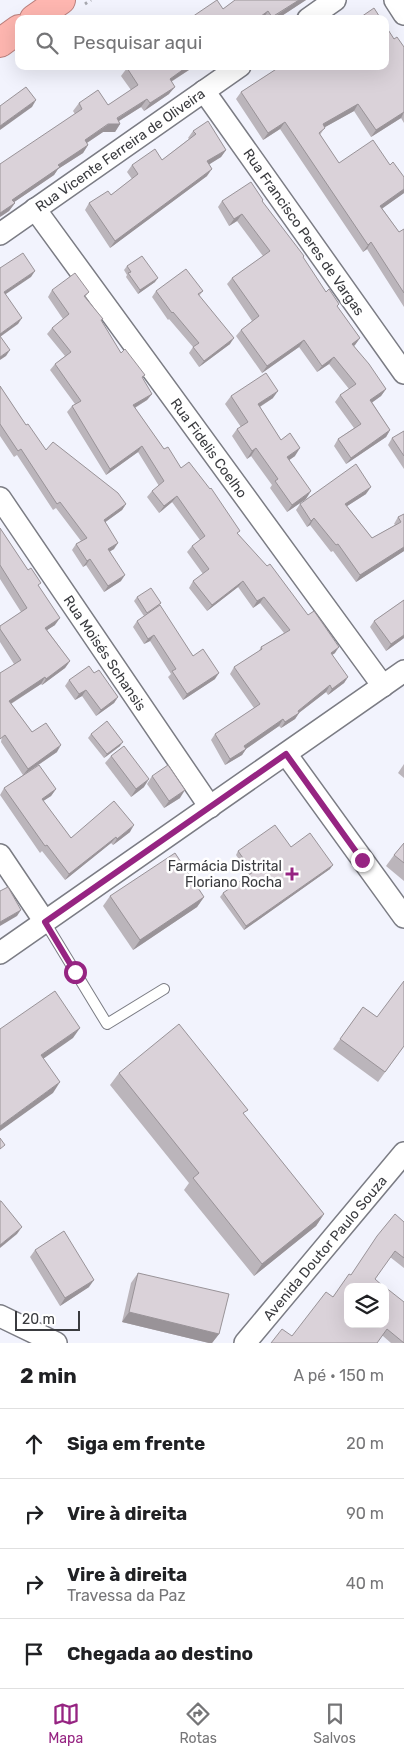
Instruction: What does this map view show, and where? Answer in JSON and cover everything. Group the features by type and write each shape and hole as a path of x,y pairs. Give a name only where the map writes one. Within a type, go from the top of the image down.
{"highway":[{"path":"39,15 60,0"},
{"path":"0,43 15,32"}],"street":[{"path":"314,15 335,0"},
{"path":"395,0 404,14"},
{"name":"Rua Vicente Ferreira de Oliveira","path":"0,234 234,70"},
{"name":"Rua Francisco Peres de Vargas","path":"204,91 404,373"},
{"name":"Rua Fidelis Coelho","path":"35,210 383,686"},
{"name":"Rua Moisés Schansis","path":"0,498 210,807"},
{"path":"0,954 404,671"},
{"path":"286,754 404,917"},
{"path":"0,855 45,922"},
{"name":"Avenida Doutor Paulo Souza","path":"245,1343 404,1153"},
{"path":"0,1316 56,1343"}],"lane":[{"path":"45,922 107,1024 164,989"}],"building":[{"path":"217,0 223,9 235,0 299,0 275,15 271,15 268,11 262,15 195,15"},
{"path":"374,8 378,15 364,15"},
{"path":"389,31 394,39 397,37 404,47 404,112 376,130 358,104 323,124 325,128 319,133 339,163 373,140 390,165 393,162 404,177 404,189 380,206 399,232 404,229 404,293 371,242 368,245 285,122 268,133 241,92 275,70 389,70"},
{"path":"128,70 182,70 170,79 175,87 150,103 147,99 117,118 120,124 108,124 85,140 88,145 12,200 15,203 0,213 0,164 82,109 79,103 98,90 108,105 138,85"},
{"path":"26,87 36,100 0,126 0,106"},
{"path":"208,121 226,150 207,161 212,169 115,241 89,203 108,191 111,195 138,174 132,165 155,149 162,160 196,134 193,131"},
{"path":"251,182 262,201 304,256 326,292 329,289 339,304 337,306 360,338 352,344 369,364 386,389 370,400 390,430 351,458 338,439 361,424 340,395 356,384 334,357 322,366 304,340 267,366 241,330 259,316 232,278 270,251 242,214 234,219 222,201"},
{"path":"23,253 35,271 4,292 22,318 0,334 0,268"},
{"path":"142,256 158,278 140,290 128,273 131,272 127,266"},
{"path":"186,269 203,291 198,294 234,338 204,361 193,347 199,343 172,313 156,291"},
{"path":"75,273 89,292 84,296 103,319 101,320 121,353 125,349 145,375 142,377 152,394 133,405 164,449 168,447 181,468 189,462 211,488 240,531 237,533 267,566 270,564 308,615 314,611 339,647 331,653 348,677 332,689 330,685 298,711 299,713 285,722 283,719 244,746 246,749 230,759 215,734 260,704 234,667 262,649 261,647 290,630 264,597 257,601 243,581 212,605 193,581 209,569 192,546 205,536 177,496 164,506 152,491 164,481 142,446 110,469 72,406 81,401 55,364 71,352 52,328 69,314 52,290"},
{"path":"0,336 10,350 0,357"},
{"path":"266,373 278,391 258,404 281,440 290,433 300,448 287,457 311,491 292,505 275,481 278,479 256,448 252,451 237,429 248,422 231,396"},
{"path":"0,386 26,425 28,424 46,450 53,442 118,493 126,504 104,520 118,543 108,549 125,575 108,586 90,559 87,561 76,544 87,538 60,502 57,504 21,449 18,451 0,424"},
{"path":"404,431 404,456 392,438"},
{"path":"356,464 371,487 345,504 372,538 401,522 398,517 404,514 404,547 360,575 338,544 336,545 314,518 311,521 300,504"},
{"path":"0,528 28,570 31,568 41,583 38,585 60,618 45,628 70,661 46,679 45,677 9,701 32,732 46,723 61,745 28,769 5,735 0,739 0,673 21,660 0,629 0,626 27,608 0,565"},
{"path":"151,588 161,603 147,613 137,597"},
{"path":"404,600 404,635 391,644 374,621"},
{"path":"160,605 193,656 203,649 219,673 187,694 172,671 176,669 154,635 148,639 137,621"},
{"path":"89,666 94,673 99,670 118,697 101,710 86,690 79,694 69,680"},
{"path":"107,721 123,742 107,754 91,734"},
{"path":"124,746 149,779 136,789 111,756"},
{"path":"39,765 56,789 42,799 71,838 114,801 134,825 69,874 47,845 45,846 4,788"},
{"path":"168,765 185,790 169,801 152,776"},
{"path":"275,825 291,847 310,833 333,865 246,926 223,893 253,872 238,851"},
{"path":"404,843 404,863 394,855"},
{"path":"175,853 204,897 140,940 110,896"},
{"path":"8,887 21,910 0,922 0,891"},
{"path":"404,981 404,1046 385,1072 340,1039 363,1007 377,1017"},
{"path":"55,991 80,1028 41,1055 60,1082 0,1126 0,1029"},
{"path":"179,1024 248,1110 243,1113 324,1214 262,1264 193,1178 199,1173 119,1073"},
{"path":"0,1138 5,1145 0,1149"},
{"path":"0,1201 22,1227 0,1245"},
{"path":"395,1214 404,1222 404,1258 395,1251 375,1279 380,1283 344,1283 344,1328 389,1328 389,1290 404,1302 404,1343 387,1329 377,1343 271,1343 282,1329 292,1336 326,1292 333,1297 349,1274 351,1275 377,1236"},
{"path":"64,1231 94,1280 65,1298 35,1250"},
{"path":"138,1273 229,1294 219,1334 129,1312"}],"place":[{"name":"Farmácia Distrital Floriano Rocha","path":"292,874"}],"route":[{"path":"75,972 45,922 286,754 362,860"}]}
